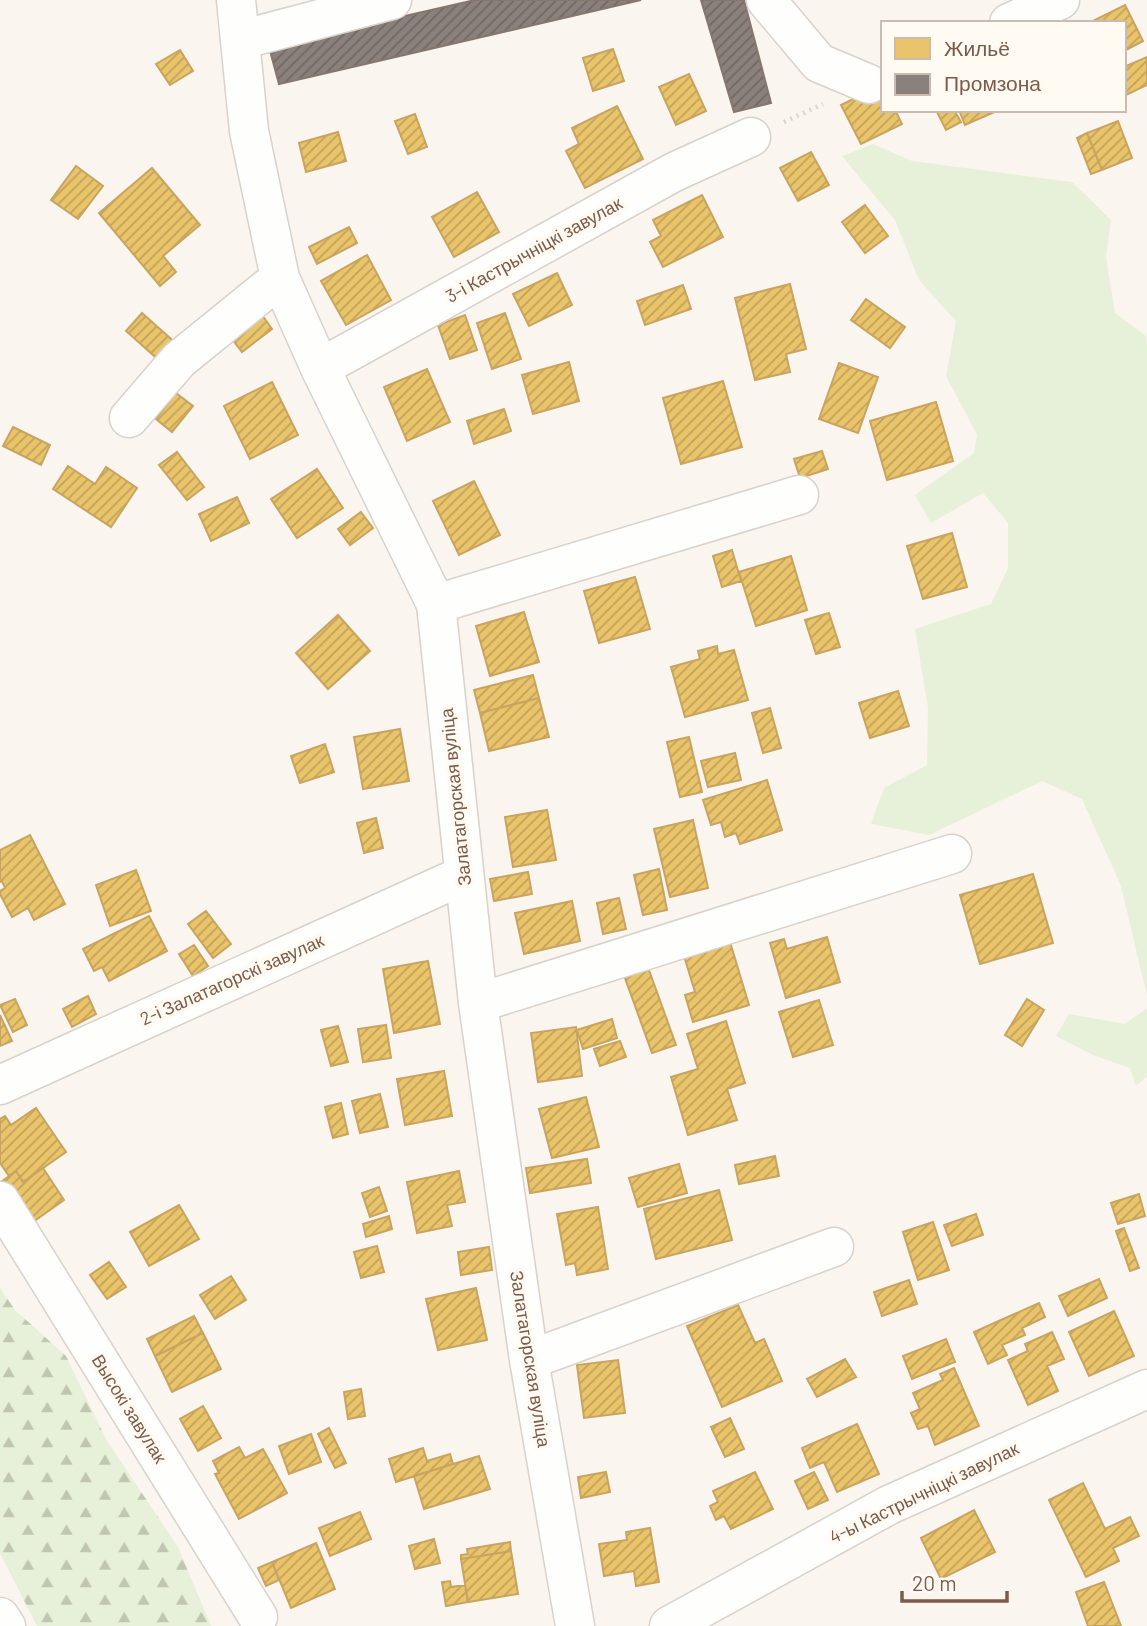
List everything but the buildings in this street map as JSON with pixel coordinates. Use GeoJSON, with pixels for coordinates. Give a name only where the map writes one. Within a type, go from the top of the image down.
{"type":"FeatureCollection","features":[{"type":"Feature","properties":{"kind":"street","name":"Залатагорская вуліца"},"geometry":{"type":"LineString","coordinates":[[236,0],[249,131],[280,278],[320,368],[436,604],[478,1003],[529,1360],[575,1626]]}},
{"type":"Feature","properties":{"kind":"street"},"geometry":{"type":"LineString","coordinates":[[240,40],[392,0]]}},
{"type":"Feature","properties":{"kind":"street"},"geometry":{"type":"LineString","coordinates":[[766,0],[819,63],[869,84]]}},
{"type":"Feature","properties":{"kind":"street"},"geometry":{"type":"LineString","coordinates":[[1013,21],[1060,0]]}},
{"type":"Feature","properties":{"kind":"street","name":"3-і Кастрычніцкі завулак"},"geometry":{"type":"LineString","coordinates":[[320,368],[674,172],[751,137]]}},
{"type":"Feature","properties":{"kind":"street"},"geometry":{"type":"LineString","coordinates":[[129,418],[179,360],[280,278]]}},
{"type":"Feature","properties":{"kind":"street"},"geometry":{"type":"LineString","coordinates":[[436,604],[799,495]]}},
{"type":"Feature","properties":{"kind":"street"},"geometry":{"type":"LineString","coordinates":[[478,1003],[952,855]]}},
{"type":"Feature","properties":{"kind":"street","name":"2-і Залатагорскі завулак"},"geometry":{"type":"LineString","coordinates":[[0,1085],[464,875]]}},
{"type":"Feature","properties":{"kind":"street","name":"Высокі завулак"},"geometry":{"type":"LineString","coordinates":[[0,1201],[258,1617]]}},
{"type":"Feature","properties":{"kind":"street"},"geometry":{"type":"LineString","coordinates":[[529,1360],[834,1247]]}},
{"type":"Feature","properties":{"kind":"street","name":"4-ы Кастрычніцкі завулак"},"geometry":{"type":"LineString","coordinates":[[669,1626],[889,1505],[1147,1389]]}},
{"type":"Feature","properties":{"kind":"street"},"geometry":{"type":"LineString","coordinates":[[0,1617],[6,1626]]}},
{"type":"Feature","properties":{"kind":"path"},"geometry":{"type":"LineString","coordinates":[[751,137],[869,84]]}},
{"type":"Feature","properties":{"kind":"green space"},"geometry":{"type":"Polygon","coordinates":[[[873,144],[912,161],[1072,182],[1111,220],[1106,257],[1115,313],[1146,336],[1147,344],[1147,996],[1121,886],[1082,799],[1042,781],[929,835],[871,824],[884,788],[927,765],[928,708],[915,629],[991,604],[1008,568],[1008,523],[983,493],[931,523],[915,495],[974,453],[977,435],[946,376],[956,321],[919,280],[895,220],[842,156],[873,144]]]}},
{"type":"Feature","properties":{"kind":"green space"},"geometry":{"type":"Polygon","coordinates":[[[1147,1008],[1147,1076],[1136,1086],[1130,1068],[1093,1055],[1056,1036],[1069,1014],[1125,1024],[1147,1008]]]}},
{"type":"Feature","properties":{"kind":"green space"},"geometry":{"type":"Polygon","coordinates":[[[0,1288],[15,1310],[66,1356],[107,1441],[178,1547],[211,1626],[37,1626],[0,1553],[0,1288]]]}}]}
